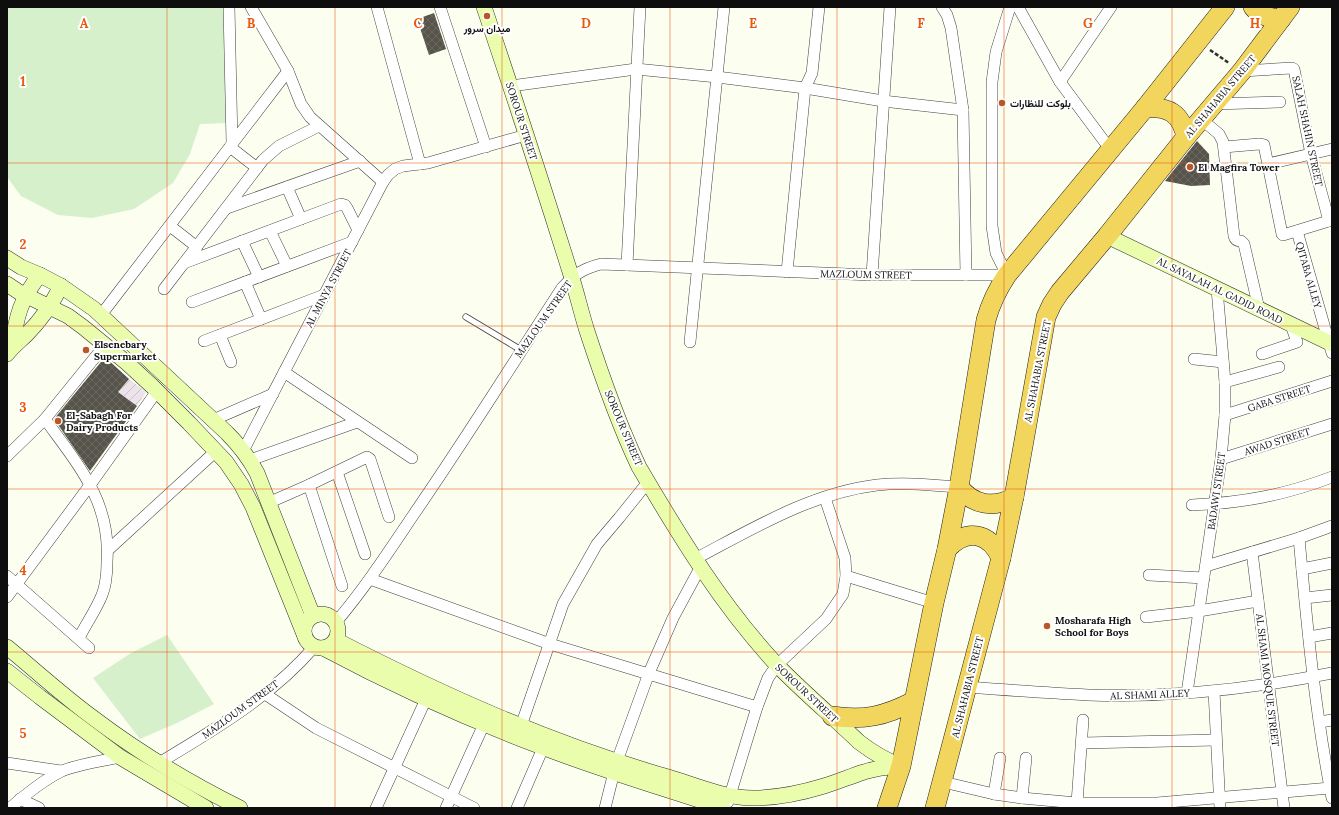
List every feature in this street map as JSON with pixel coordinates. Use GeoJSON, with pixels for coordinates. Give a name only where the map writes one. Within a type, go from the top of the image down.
{"type":"FeatureCollection","features":[{"type":"Feature","properties":{"kind":"highway"},"geometry":{"type":"LineString","coordinates":[[887,808],[901,766],[934,603],[947,549],[990,304],[1007,275],[1145,108],[1225,7]]}},
{"type":"Feature","properties":{"kind":"highway"},"geometry":{"type":"LineString","coordinates":[[1253,7],[1263,15],[1272,18],[1286,13]]}},
{"type":"Feature","properties":{"kind":"highway","name":"AL SHAHABIA STREET"},"geometry":{"type":"LineString","coordinates":[[935,808],[1001,558],[1014,496],[1046,317],[1060,292],[1186,137],[1242,71],[1286,13]]}},
{"type":"Feature","properties":{"kind":"highway"},"geometry":{"type":"LineString","coordinates":[[1145,108],[1156,107],[1173,113],[1180,119],[1186,137]]}},
{"type":"Feature","properties":{"kind":"highway"},"geometry":{"type":"LineString","coordinates":[[959,487],[970,498],[984,504],[1000,503],[1014,496]]}},
{"type":"Feature","properties":{"kind":"highway"},"geometry":{"type":"LineString","coordinates":[[947,549],[960,538],[965,536],[977,536],[988,540],[996,548],[1001,558]]}},
{"type":"Feature","properties":{"kind":"highway"},"geometry":{"type":"LineString","coordinates":[[832,716],[866,718],[883,715],[914,701]]}},
{"type":"Feature","properties":{"kind":"street"},"geometry":{"type":"LineString","coordinates":[[228,7],[231,145],[257,168]]}},
{"type":"Feature","properties":{"kind":"street"},"geometry":{"type":"LineString","coordinates":[[253,7],[288,71],[302,104],[310,117],[383,182],[388,175],[403,166],[428,163],[526,135]]}},
{"type":"Feature","properties":{"kind":"street"},"geometry":{"type":"LineString","coordinates":[[377,7],[420,164]]}},
{"type":"Feature","properties":{"kind":"street"},"geometry":{"type":"LineString","coordinates":[[440,7],[486,147]]}},
{"type":"Feature","properties":{"kind":"street","name":"SOROUR STREET"},"geometry":{"type":"LineString","coordinates":[[484,7],[572,277],[587,330],[631,451],[648,482],[698,563],[727,605],[777,665],[872,752],[901,766]]}},
{"type":"Feature","properties":{"kind":"street"},"geometry":{"type":"LineString","coordinates":[[627,265],[640,7]]}},
{"type":"Feature","properties":{"kind":"street"},"geometry":{"type":"LineString","coordinates":[[690,342],[724,7]]}},
{"type":"Feature","properties":{"kind":"street"},"geometry":{"type":"LineString","coordinates":[[787,272],[805,88],[812,73],[819,7]]}},
{"type":"Feature","properties":{"kind":"street"},"geometry":{"type":"LineString","coordinates":[[872,275],[890,7]]}},
{"type":"Feature","properties":{"kind":"street"},"geometry":{"type":"LineString","coordinates":[[942,7],[947,15],[951,28],[963,110],[966,275]]}},
{"type":"Feature","properties":{"kind":"street"},"geometry":{"type":"LineString","coordinates":[[1007,275],[996,253],[992,226],[992,82],[996,52],[1010,7]]}},
{"type":"Feature","properties":{"kind":"street"},"geometry":{"type":"LineString","coordinates":[[1018,7],[1060,82],[1110,149]]}},
{"type":"Feature","properties":{"kind":"street"},"geometry":{"type":"LineString","coordinates":[[1060,82],[1111,7]]}},
{"type":"Feature","properties":{"kind":"street"},"geometry":{"type":"LineString","coordinates":[[511,86],[636,69],[717,76],[805,88],[883,102],[963,110]]}},
{"type":"Feature","properties":{"kind":"street","name":"SALAH SHAHIN STREET"},"geometry":{"type":"LineString","coordinates":[[1242,71],[1294,69],[1311,154],[1330,221]]}},
{"type":"Feature","properties":{"kind":"street"},"geometry":{"type":"LineString","coordinates":[[101,316],[288,71]]}},
{"type":"Feature","properties":{"kind":"street"},"geometry":{"type":"LineString","coordinates":[[1214,104],[1280,102]]}},
{"type":"Feature","properties":{"kind":"street"},"geometry":{"type":"LineString","coordinates":[[1201,119],[1219,134],[1223,142],[1234,236],[1235,239],[1238,241],[1241,240],[1244,244],[1259,309]]}},
{"type":"Feature","properties":{"kind":"street"},"geometry":{"type":"LineString","coordinates":[[164,289],[263,160],[279,146],[319,126]]}},
{"type":"Feature","properties":{"kind":"street"},"geometry":{"type":"LineString","coordinates":[[1224,147],[1264,145],[1282,234],[1284,235],[1330,221]]}},
{"type":"Feature","properties":{"kind":"street"},"geometry":{"type":"LineString","coordinates":[[1268,164],[1332,149]]}},
{"type":"Feature","properties":{"kind":"street"},"geometry":{"type":"LineString","coordinates":[[226,208],[360,161]]}},
{"type":"Feature","properties":{"kind":"street","name":"AL MINYA STREET"},"geometry":{"type":"LineString","coordinates":[[247,455],[273,394],[383,182]]}},
{"type":"Feature","properties":{"kind":"street"},"geometry":{"type":"LineString","coordinates":[[287,187],[302,219]]}},
{"type":"Feature","properties":{"kind":"street"},"geometry":{"type":"LineString","coordinates":[[184,264],[341,204],[345,205],[347,208],[358,230]]}},
{"type":"Feature","properties":{"kind":"street"},"geometry":{"type":"LineString","coordinates":[[170,226],[197,246]]}},
{"type":"Feature","properties":{"kind":"street"},"geometry":{"type":"LineString","coordinates":[[270,231],[287,266]]}},
{"type":"Feature","properties":{"kind":"street","name":"QITABA ALLEY"},"geometry":{"type":"LineString","coordinates":[[1296,231],[1328,323],[1331,347]]}},
{"type":"Feature","properties":{"kind":"street","name":"AL SAYALAH AL GADID ROAD"},"geometry":{"type":"LineString","coordinates":[[1107,236],[1291,324],[1331,347]]}},
{"type":"Feature","properties":{"kind":"street"},"geometry":{"type":"LineString","coordinates":[[242,241],[259,277]]}},
{"type":"Feature","properties":{"kind":"street"},"geometry":{"type":"LineString","coordinates":[[192,302],[352,242]]}},
{"type":"Feature","properties":{"kind":"street"},"geometry":{"type":"LineString","coordinates":[[7,258],[20,267],[40,275],[77,296],[101,316],[227,433],[247,455],[268,503],[313,616]]}},
{"type":"Feature","properties":{"kind":"street","name":"MAZLOUM STREET"},"geometry":{"type":"LineString","coordinates":[[336,622],[370,579],[439,478],[562,288],[572,277],[585,269],[601,264],[872,275],[1007,275]]}},
{"type":"Feature","properties":{"kind":"street"},"geometry":{"type":"LineString","coordinates":[[10,350],[11,328],[25,295],[40,275]]}},
{"type":"Feature","properties":{"kind":"street"},"geometry":{"type":"LineString","coordinates":[[245,282],[260,320]]}},
{"type":"Feature","properties":{"kind":"street"},"geometry":{"type":"LineString","coordinates":[[7,284],[25,295],[68,316],[127,363],[157,391],[228,465],[241,484],[253,507],[306,639],[318,648],[426,699],[543,748],[616,767],[727,804],[752,798],[778,797],[825,786],[865,771],[883,767],[901,766]]}},
{"type":"Feature","properties":{"kind":"street"},"geometry":{"type":"LineString","coordinates":[[10,350],[35,326],[50,307],[61,286]]}},
{"type":"Feature","properties":{"kind":"street","name":"BADAWI STREET"},"geometry":{"type":"LineString","coordinates":[[1187,693],[1214,504],[1222,459],[1225,414],[1225,382],[1217,288]]}},
{"type":"Feature","properties":{"kind":"street"},"geometry":{"type":"LineString","coordinates":[[204,341],[324,295]]}},
{"type":"Feature","properties":{"kind":"street"},"geometry":{"type":"LineString","coordinates":[[1262,354],[1297,342],[1291,324]]}},
{"type":"Feature","properties":{"kind":"street"},"geometry":{"type":"LineString","coordinates":[[220,335],[231,362]]}},
{"type":"Feature","properties":{"kind":"street"},"geometry":{"type":"LineString","coordinates":[[7,456],[45,419],[105,345]]}},
{"type":"Feature","properties":{"kind":"street"},"geometry":{"type":"LineString","coordinates":[[1194,359],[1223,362]]}},
{"type":"Feature","properties":{"kind":"street"},"geometry":{"type":"LineString","coordinates":[[1225,382],[1280,367]]}},
{"type":"Feature","properties":{"kind":"street"},"geometry":{"type":"LineString","coordinates":[[284,372],[412,458]]}},
{"type":"Feature","properties":{"kind":"street","name":"GABA STREET"},"geometry":{"type":"LineString","coordinates":[[1225,414],[1332,381]]}},
{"type":"Feature","properties":{"kind":"street"},"geometry":{"type":"LineString","coordinates":[[7,597],[157,391]]}},
{"type":"Feature","properties":{"kind":"street"},"geometry":{"type":"LineString","coordinates":[[213,420],[273,394]]}},
{"type":"Feature","properties":{"kind":"street"},"geometry":{"type":"LineString","coordinates":[[45,419],[90,485],[102,514],[106,535],[108,550],[107,573],[102,594],[79,638]]}},
{"type":"Feature","properties":{"kind":"street"},"geometry":{"type":"LineString","coordinates":[[228,465],[234,456],[247,455],[357,422]]}},
{"type":"Feature","properties":{"kind":"street","name":"AWAD STREET"},"geometry":{"type":"LineString","coordinates":[[1222,459],[1332,424]]}},
{"type":"Feature","properties":{"kind":"street"},"geometry":{"type":"LineString","coordinates":[[108,550],[224,443],[227,433]]}},
{"type":"Feature","properties":{"kind":"street"},"geometry":{"type":"LineString","coordinates":[[268,503],[309,486],[366,457],[369,457],[389,517]]}},
{"type":"Feature","properties":{"kind":"street"},"geometry":{"type":"LineString","coordinates":[[337,472],[365,554]]}},
{"type":"Feature","properties":{"kind":"street"},"geometry":{"type":"LineString","coordinates":[[1192,505],[1250,500],[1294,490],[1332,477]]}},
{"type":"Feature","properties":{"kind":"street"},"geometry":{"type":"LineString","coordinates":[[521,726],[563,604],[597,544],[620,518],[648,482]]}},
{"type":"Feature","properties":{"kind":"street"},"geometry":{"type":"LineString","coordinates":[[605,808],[616,767],[649,673],[698,563],[782,514],[837,493],[877,485],[913,484],[959,487]]}},
{"type":"Feature","properties":{"kind":"street"},"geometry":{"type":"LineString","coordinates":[[309,486],[342,586]]}},
{"type":"Feature","properties":{"kind":"street"},"geometry":{"type":"LineString","coordinates":[[727,804],[757,707],[768,678],[777,665],[826,619],[843,594],[846,576],[845,558],[825,498]]}},
{"type":"Feature","properties":{"kind":"street"},"geometry":{"type":"LineString","coordinates":[[1206,566],[1299,538],[1332,526]]}},
{"type":"Feature","properties":{"kind":"street"},"geometry":{"type":"LineString","coordinates":[[943,782],[1027,802],[1063,805],[1077,803],[1119,806],[1157,806],[1219,803],[1282,793],[1331,793],[1329,759],[1320,722],[1309,637],[1299,538]]}},
{"type":"Feature","properties":{"kind":"street","name":"AL SHAMI MOSQUE STREET"},"geometry":{"type":"LineString","coordinates":[[1252,552],[1284,808]]}},
{"type":"Feature","properties":{"kind":"street"},"geometry":{"type":"LineString","coordinates":[[1302,569],[1332,563]]}},
{"type":"Feature","properties":{"kind":"street"},"geometry":{"type":"LineString","coordinates":[[1149,575],[1204,578]]}},
{"type":"Feature","properties":{"kind":"street"},"geometry":{"type":"LineString","coordinates":[[7,576],[89,648]]}},
{"type":"Feature","properties":{"kind":"street"},"geometry":{"type":"LineString","coordinates":[[846,576],[934,603]]}},
{"type":"Feature","properties":{"kind":"street"},"geometry":{"type":"LineString","coordinates":[[370,579],[550,644],[757,707]]}},
{"type":"Feature","properties":{"kind":"street"},"geometry":{"type":"LineString","coordinates":[[1305,598],[1332,595]]}},
{"type":"Feature","properties":{"kind":"street"},"geometry":{"type":"LineString","coordinates":[[1146,617],[1199,611],[1258,601]]}},
{"type":"Feature","properties":{"kind":"street"},"geometry":{"type":"LineString","coordinates":[[304,634],[306,623],[313,616],[319,614],[326,615],[336,622],[338,628],[336,640],[332,645],[318,648]]}},
{"type":"Feature","properties":{"kind":"street"},"geometry":{"type":"LineString","coordinates":[[1309,637],[1332,633]]}},
{"type":"Feature","properties":{"kind":"street"},"geometry":{"type":"LineString","coordinates":[[336,640],[402,674],[616,767]]}},
{"type":"Feature","properties":{"kind":"street"},"geometry":{"type":"LineString","coordinates":[[7,647],[91,717],[121,738],[159,763],[240,808]]}},
{"type":"Feature","properties":{"kind":"street","name":"MAZLOUM STREET"},"geometry":{"type":"LineString","coordinates":[[159,763],[210,732],[264,694],[318,648]]}},
{"type":"Feature","properties":{"kind":"street"},"geometry":{"type":"LineString","coordinates":[[7,670],[40,697],[115,753],[202,807]]}},
{"type":"Feature","properties":{"kind":"street","name":"AL SHAMI ALLEY"},"geometry":{"type":"LineString","coordinates":[[967,687],[1088,695],[1187,693],[1268,684],[1332,673]]}},
{"type":"Feature","properties":{"kind":"street"},"geometry":{"type":"LineString","coordinates":[[1214,691],[1219,803]]}},
{"type":"Feature","properties":{"kind":"street"},"geometry":{"type":"LineString","coordinates":[[264,694],[316,728],[474,808]]}},
{"type":"Feature","properties":{"kind":"street"},"geometry":{"type":"LineString","coordinates":[[376,808],[426,699]]}},
{"type":"Feature","properties":{"kind":"street"},"geometry":{"type":"LineString","coordinates":[[1077,803],[1083,720]]}},
{"type":"Feature","properties":{"kind":"street"},"geometry":{"type":"LineString","coordinates":[[1320,722],[1332,720]]}},
{"type":"Feature","properties":{"kind":"street"},"geometry":{"type":"LineString","coordinates":[[446,808],[484,724]]}},
{"type":"Feature","properties":{"kind":"street"},"geometry":{"type":"LineString","coordinates":[[115,753],[121,738]]}},
{"type":"Feature","properties":{"kind":"street"},"geometry":{"type":"LineString","coordinates":[[1082,743],[1216,740]]}},
{"type":"Feature","properties":{"kind":"street"},"geometry":{"type":"LineString","coordinates":[[517,808],[543,748]]}},
{"type":"Feature","properties":{"kind":"street"},"geometry":{"type":"LineString","coordinates":[[13,805],[61,771],[90,763],[115,753]]}},
{"type":"Feature","properties":{"kind":"street"},"geometry":{"type":"LineString","coordinates":[[136,767],[139,759],[146,755]]}},
{"type":"Feature","properties":{"kind":"street"},"geometry":{"type":"LineString","coordinates":[[994,794],[1000,758]]}},
{"type":"Feature","properties":{"kind":"street"},"geometry":{"type":"LineString","coordinates":[[1026,758],[1027,802]]}},
{"type":"Feature","properties":{"kind":"street"},"geometry":{"type":"LineString","coordinates":[[7,763],[61,771]]}},
{"type":"Feature","properties":{"kind":"street"},"geometry":{"type":"LineString","coordinates":[[13,805],[39,808]]}},
{"type":"Feature","properties":{"kind":"lane"},"geometry":{"type":"LineString","coordinates":[[466,317],[521,350]]}},
{"type":"Feature","properties":{"kind":"path"},"geometry":{"type":"LineString","coordinates":[[1198,42],[1242,71]]}},
{"type":"Feature","properties":{"kind":"shaded area"},"geometry":{"type":"Polygon","coordinates":[[[129,379],[146,392],[137,406],[118,392],[129,379]]]}},
{"type":"Feature","properties":{"kind":"green space"},"geometry":{"type":"Polygon","coordinates":[[[7,7],[223,7],[228,123],[200,124],[190,154],[173,183],[134,209],[92,218],[58,215],[21,196],[7,177],[7,7]]]}},
{"type":"Feature","properties":{"kind":"green space"},"geometry":{"type":"Polygon","coordinates":[[[167,635],[214,704],[177,723],[140,739],[93,678],[131,653],[167,635]]]}},
{"type":"Feature","properties":{"kind":"building"},"geometry":{"type":"Polygon","coordinates":[[[434,13],[446,49],[429,55],[417,19],[434,13]]]}},
{"type":"Feature","properties":{"kind":"building","name":"El Magfira Tower"},"geometry":{"type":"Polygon","coordinates":[[[1197,141],[1209,154],[1210,185],[1191,186],[1165,181],[1197,141]]]}},
{"type":"Feature","properties":{"kind":"building"},"geometry":{"type":"Polygon","coordinates":[[[105,357],[129,379],[118,392],[137,406],[90,471],[54,419],[105,357]]]}},
{"type":"Feature","properties":{"kind":"place","name":"ميدان سرور"},"geometry":{"type":"Point","coordinates":[487,16]}},
{"type":"Feature","properties":{"kind":"place","name":"بلوكت للنظارات"},"geometry":{"type":"Point","coordinates":[1002,103]}},
{"type":"Feature","properties":{"kind":"place","name":"El Magfira Tower"},"geometry":{"type":"Point","coordinates":[1190,167]}},
{"type":"Feature","properties":{"kind":"place","name":"Elsenebary Supermarket"},"geometry":{"type":"Point","coordinates":[86,350]}},
{"type":"Feature","properties":{"kind":"place","name":"El-Sabagh For Dairy Products"},"geometry":{"type":"Point","coordinates":[58,421]}},
{"type":"Feature","properties":{"kind":"place","name":"Mosharafa High School for Boys"},"geometry":{"type":"Point","coordinates":[1047,626]}}]}
